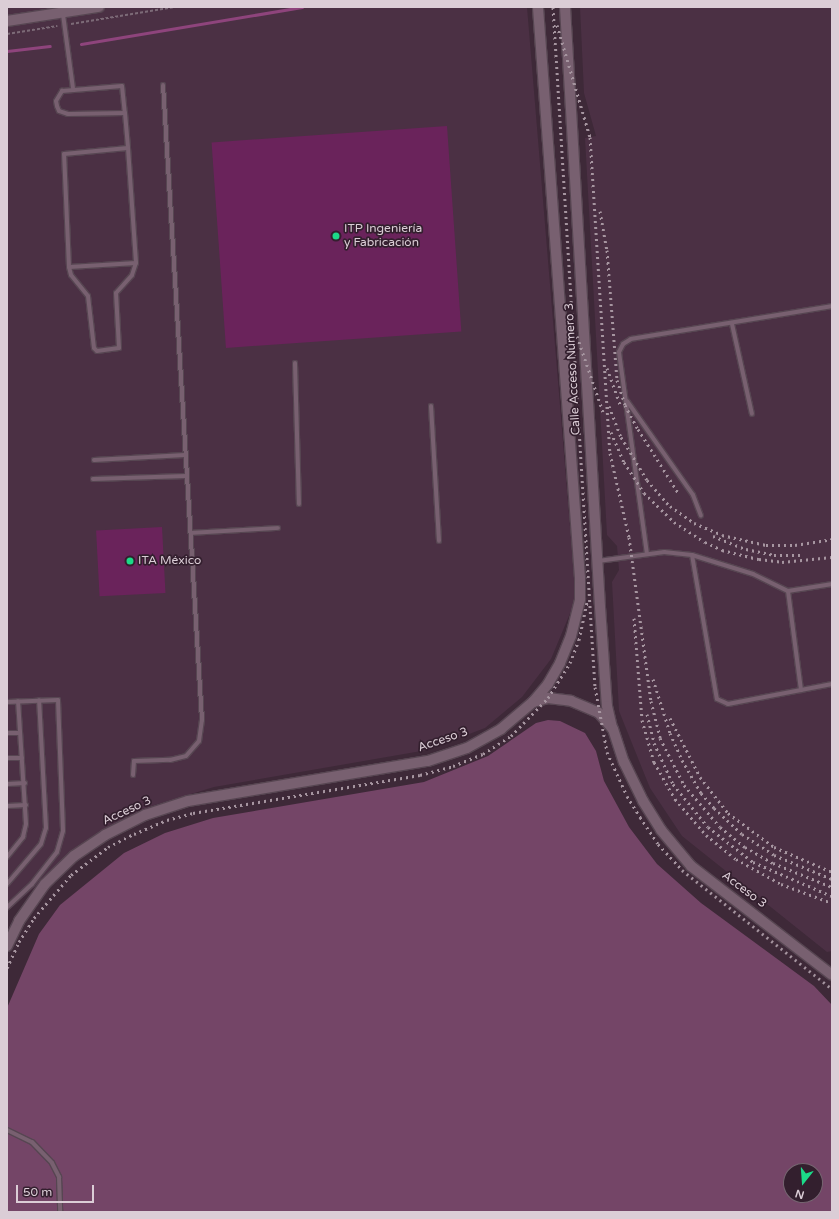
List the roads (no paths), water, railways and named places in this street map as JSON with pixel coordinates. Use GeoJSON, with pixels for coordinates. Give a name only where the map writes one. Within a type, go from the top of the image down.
{"type":"FeatureCollection","features":[{"type":"Feature","properties":{"kind":"street"},"geometry":{"type":"LineString","coordinates":[[7,20],[63,10],[99,7]]}},
{"type":"Feature","properties":{"kind":"street","name":"Calle Acceso Número 3"},"geometry":{"type":"LineString","coordinates":[[533,702],[548,684],[560,663],[571,636],[580,599],[580,578],[538,7]]}},
{"type":"Feature","properties":{"kind":"street","name":"Calle Acceso Número 3"},"geometry":{"type":"LineString","coordinates":[[565,7],[607,706],[613,729]]}},
{"type":"Feature","properties":{"kind":"street","name":"Acceso 3"},"geometry":{"type":"LineString","coordinates":[[7,946],[19,921],[45,884],[74,856],[105,835],[145,815],[188,801],[428,761],[467,748],[501,728],[533,702],[559,699],[585,706],[599,713],[613,729],[624,762],[643,801],[661,830],[691,866],[832,975]]}},
{"type":"Feature","properties":{"kind":"lane"},"geometry":{"type":"LineString","coordinates":[[63,10],[73,88]]}},
{"type":"Feature","properties":{"kind":"lane"},"geometry":{"type":"LineString","coordinates":[[133,775],[134,761],[170,760],[186,756],[200,741],[202,720],[191,533],[186,476],[164,85]]}},
{"type":"Feature","properties":{"kind":"lane"},"geometry":{"type":"LineString","coordinates":[[125,113],[64,113],[59,110],[56,101],[62,91],[73,88],[122,86],[125,113],[128,148],[136,263],[132,275],[116,293],[118,348],[97,351],[94,348],[88,296],[71,275],[69,267],[64,154],[128,148]]}},
{"type":"Feature","properties":{"kind":"lane"},"geometry":{"type":"LineString","coordinates":[[69,267],[136,263]]}},
{"type":"Feature","properties":{"kind":"lane"},"geometry":{"type":"LineString","coordinates":[[647,554],[619,352],[623,344],[631,339],[732,324],[832,306]]}},
{"type":"Feature","properties":{"kind":"lane"},"geometry":{"type":"LineString","coordinates":[[732,324],[752,414]]}},
{"type":"Feature","properties":{"kind":"lane"},"geometry":{"type":"LineString","coordinates":[[295,364],[299,504]]}},
{"type":"Feature","properties":{"kind":"lane"},"geometry":{"type":"LineString","coordinates":[[626,399],[693,494],[701,516]]}},
{"type":"Feature","properties":{"kind":"lane"},"geometry":{"type":"LineString","coordinates":[[430,406],[439,541]]}},
{"type":"Feature","properties":{"kind":"lane"},"geometry":{"type":"LineString","coordinates":[[94,460],[185,455]]}},
{"type":"Feature","properties":{"kind":"lane"},"geometry":{"type":"LineString","coordinates":[[93,479],[186,476]]}},
{"type":"Feature","properties":{"kind":"lane"},"geometry":{"type":"LineString","coordinates":[[191,533],[278,528]]}},
{"type":"Feature","properties":{"kind":"lane"},"geometry":{"type":"LineString","coordinates":[[598,561],[664,552],[692,555],[753,574],[788,591],[832,584]]}},
{"type":"Feature","properties":{"kind":"lane"},"geometry":{"type":"LineString","coordinates":[[692,555],[717,699],[728,704],[832,684]]}},
{"type":"Feature","properties":{"kind":"lane"},"geometry":{"type":"LineString","coordinates":[[788,591],[801,690]]}},
{"type":"Feature","properties":{"kind":"lane"},"geometry":{"type":"LineString","coordinates":[[7,884],[41,844],[46,828],[39,700]]}},
{"type":"Feature","properties":{"kind":"lane"},"geometry":{"type":"LineString","coordinates":[[7,702],[58,700],[63,831],[57,852],[32,884],[7,907]]}},
{"type":"Feature","properties":{"kind":"lane"},"geometry":{"type":"LineString","coordinates":[[8,856],[23,837],[26,824],[25,783],[18,701]]}},
{"type":"Feature","properties":{"kind":"lane"},"geometry":{"type":"LineString","coordinates":[[7,733],[20,733]]}},
{"type":"Feature","properties":{"kind":"lane"},"geometry":{"type":"LineString","coordinates":[[7,758],[22,758]]}},
{"type":"Feature","properties":{"kind":"lane"},"geometry":{"type":"LineString","coordinates":[[7,784],[25,783]]}},
{"type":"Feature","properties":{"kind":"lane"},"geometry":{"type":"LineString","coordinates":[[7,806],[26,805]]}},
{"type":"Feature","properties":{"kind":"lane"},"geometry":{"type":"LineString","coordinates":[[7,1130],[32,1142],[52,1163],[59,1177],[60,1212]]}},
{"type":"Feature","properties":{"kind":"waterway"},"geometry":{"type":"LineString","coordinates":[[81,44],[302,7]]}},
{"type":"Feature","properties":{"kind":"waterway"},"geometry":{"type":"LineString","coordinates":[[7,51],[50,46]]}},
{"type":"Feature","properties":{"kind":"railway"},"geometry":{"type":"LineString","coordinates":[[553,7],[595,687],[607,752],[627,796],[640,817],[658,844],[682,870],[832,989]]}},
{"type":"Feature","properties":{"kind":"railway"},"geometry":{"type":"LineString","coordinates":[[557,25],[590,137],[610,453],[629,537],[651,701],[660,738],[684,785],[720,827],[745,847],[773,863],[832,887]]}},
{"type":"Feature","properties":{"kind":"railway"},"geometry":{"type":"LineString","coordinates":[[600,211],[607,250],[617,380],[625,405],[638,429],[679,494]]}},
{"type":"Feature","properties":{"kind":"railway"},"geometry":{"type":"LineString","coordinates":[[577,336],[603,412]]}},
{"type":"Feature","properties":{"kind":"railway"},"geometry":{"type":"LineString","coordinates":[[607,368],[621,407]]}},
{"type":"Feature","properties":{"kind":"railway"},"geometry":{"type":"LineString","coordinates":[[609,406],[621,437],[647,480],[670,506],[694,523],[722,535],[766,545],[795,545],[832,539]]}},
{"type":"Feature","properties":{"kind":"railway"},"geometry":{"type":"LineString","coordinates":[[611,432],[624,462],[644,493],[674,522],[705,542],[722,550],[759,559],[782,562],[832,557]]}},
{"type":"Feature","properties":{"kind":"railway"},"geometry":{"type":"LineString","coordinates":[[713,536],[746,549],[774,555],[801,555]]}},
{"type":"Feature","properties":{"kind":"railway"},"geometry":{"type":"LineString","coordinates":[[7,968],[19,942],[34,918],[71,875],[108,847],[134,834],[167,820],[193,813],[420,775],[453,766],[483,754],[511,736],[548,698],[570,663],[579,640],[587,601]]}},
{"type":"Feature","properties":{"kind":"railway"},"geometry":{"type":"LineString","coordinates":[[634,618],[642,720],[654,762],[675,799],[706,835],[736,859],[781,884],[832,903]]}},
{"type":"Feature","properties":{"kind":"railway"},"geometry":{"type":"LineString","coordinates":[[653,679],[670,733],[682,760],[701,793],[714,808],[742,834],[774,855],[832,879]]}},
{"type":"Feature","properties":{"kind":"railway"},"geometry":{"type":"LineString","coordinates":[[647,714],[654,743],[673,784],[708,827],[753,862],[832,896]]}},
{"type":"Feature","properties":{"kind":"railway"},"geometry":{"type":"LineString","coordinates":[[670,718],[700,777],[728,813],[774,847],[832,872]]}},
{"type":"Feature","properties":{"kind":"place","name":"ITP Ingeniería y Fabricación"},"geometry":{"type":"Point","coordinates":[336,236]}},
{"type":"Feature","properties":{"kind":"place","name":"ITA México"},"geometry":{"type":"Point","coordinates":[130,561]}}]}
